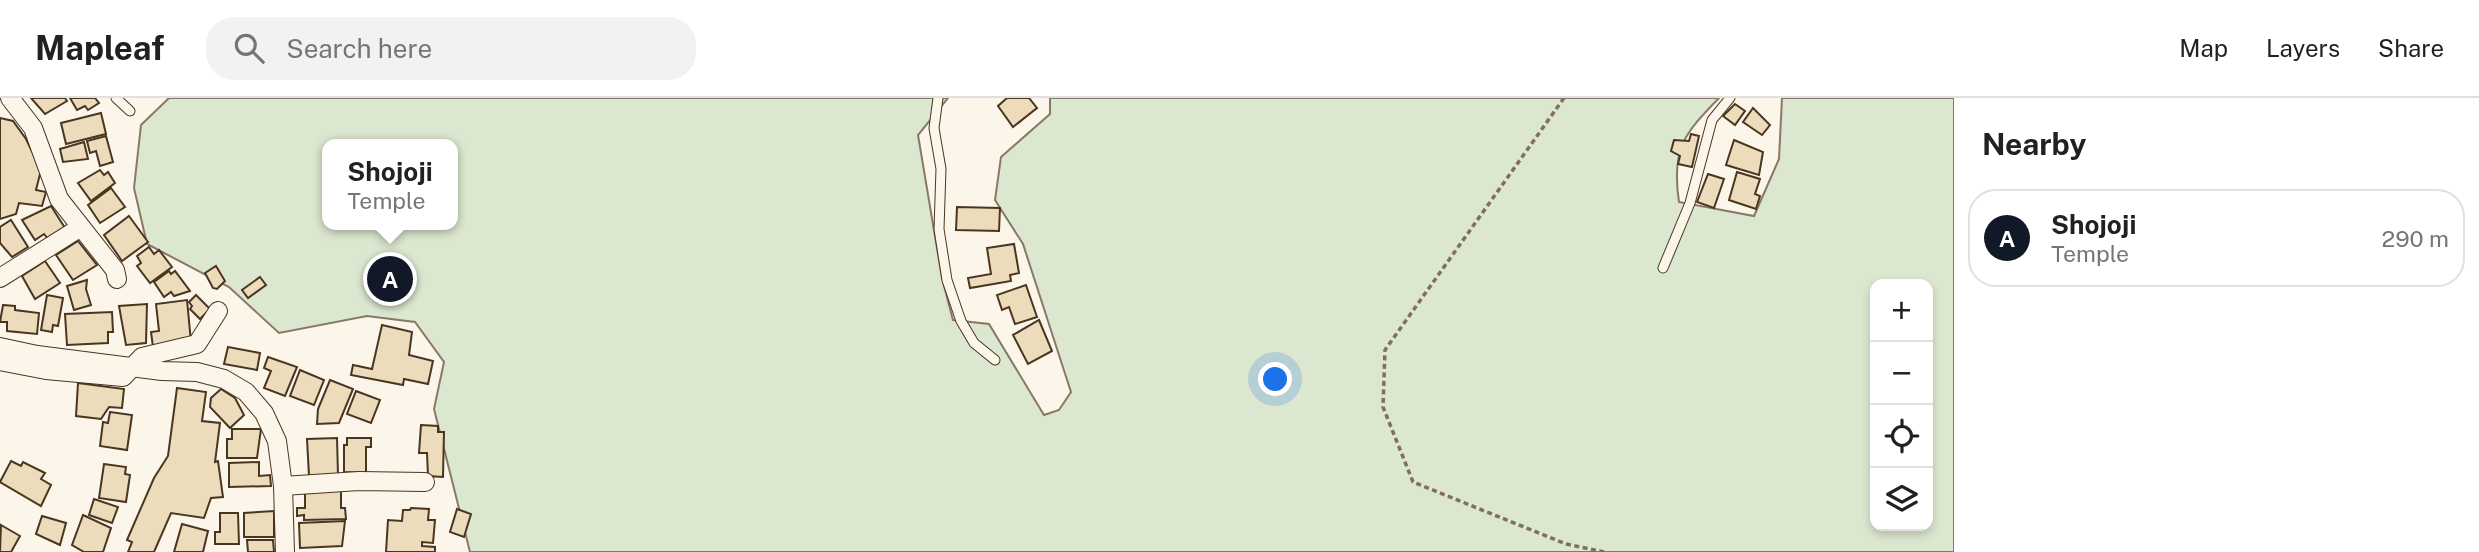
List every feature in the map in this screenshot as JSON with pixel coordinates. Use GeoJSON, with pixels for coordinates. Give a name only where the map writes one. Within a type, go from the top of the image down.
{"type":"FeatureCollection","features":[{"type":"Feature","properties":{"kind":"street"},"geometry":{"type":"LineString","coordinates":[[10,98],[33,128],[59,199],[115,270],[117,279]]}},
{"type":"Feature","properties":{"kind":"street"},"geometry":{"type":"LineString","coordinates":[[0,278],[80,227]]}},
{"type":"Feature","properties":{"kind":"street"},"geometry":{"type":"LineString","coordinates":[[0,361],[46,370],[123,377],[142,357],[197,344],[218,311]]}},
{"type":"Feature","properties":{"kind":"street"},"geometry":{"type":"LineString","coordinates":[[0,346],[37,355],[162,371],[197,372],[224,379],[246,392],[264,413],[276,441],[283,486],[285,552]]}},
{"type":"Feature","properties":{"kind":"street"},"geometry":{"type":"LineString","coordinates":[[283,486],[359,481],[425,482]]}},
{"type":"Feature","properties":{"kind":"lane"},"geometry":{"type":"LineString","coordinates":[[116,98],[130,111]]}},
{"type":"Feature","properties":{"kind":"lane"},"geometry":{"type":"LineString","coordinates":[[938,98],[934,128],[941,169],[939,229],[947,280],[961,321],[974,343],[995,360]]}},
{"type":"Feature","properties":{"kind":"lane"},"geometry":{"type":"LineString","coordinates":[[1663,268],[1690,204],[1712,120],[1730,98]]}},
{"type":"Feature","properties":{"kind":"path"},"geometry":{"type":"LineString","coordinates":[[1564,98],[1385,350],[1383,407],[1413,482],[1566,544],[1604,552]]}},
{"type":"Feature","properties":{"kind":"green space"},"geometry":{"type":"Polygon","coordinates":[[[169,98],[948,98],[918,135],[942,278],[953,320],[989,324],[1044,415],[1059,410],[1071,392],[1023,244],[995,200],[1001,157],[1050,114],[1050,98],[1719,98],[1697,122],[1683,144],[1677,168],[1679,202],[1754,216],[1779,159],[1782,98],[1954,98],[1954,552],[470,552],[434,409],[444,362],[415,322],[367,316],[279,333],[229,287],[147,244],[134,188],[141,125],[169,98]]]}},
{"type":"Feature","properties":{"kind":"building"},"geometry":{"type":"Polygon","coordinates":[[[31,98],[65,98],[67,101],[45,114],[31,98]]]}},
{"type":"Feature","properties":{"kind":"building"},"geometry":{"type":"Polygon","coordinates":[[[70,98],[95,98],[99,103],[88,110],[85,106],[77,110],[70,98]]]}},
{"type":"Feature","properties":{"kind":"building"},"geometry":{"type":"Polygon","coordinates":[[[1007,98],[1029,98],[1037,108],[1013,127],[998,106],[1007,98]]]}},
{"type":"Feature","properties":{"kind":"building"},"geometry":{"type":"Polygon","coordinates":[[[1735,104],[1745,111],[1735,125],[1723,116],[1735,104]]]}},
{"type":"Feature","properties":{"kind":"building"},"geometry":{"type":"Polygon","coordinates":[[[1753,108],[1770,125],[1762,135],[1743,122],[1753,108]]]}},
{"type":"Feature","properties":{"kind":"building"},"geometry":{"type":"Polygon","coordinates":[[[101,113],[106,134],[66,144],[61,123],[101,113]]]}},
{"type":"Feature","properties":{"kind":"building"},"geometry":{"type":"Polygon","coordinates":[[[0,118],[13,121],[26,139],[41,170],[36,190],[46,192],[42,206],[19,203],[16,214],[0,219],[0,118]]]}},
{"type":"Feature","properties":{"kind":"building"},"geometry":{"type":"Polygon","coordinates":[[[1691,134],[1699,136],[1692,167],[1678,164],[1680,156],[1671,151],[1674,140],[1689,141],[1691,134]]]}},
{"type":"Feature","properties":{"kind":"building"},"geometry":{"type":"Polygon","coordinates":[[[106,136],[113,162],[100,166],[96,151],[90,153],[87,141],[106,136]]]}},
{"type":"Feature","properties":{"kind":"building"},"geometry":{"type":"Polygon","coordinates":[[[1734,140],[1763,152],[1759,175],[1726,165],[1734,140]]]}},
{"type":"Feature","properties":{"kind":"building"},"geometry":{"type":"Polygon","coordinates":[[[84,142],[88,159],[63,162],[60,149],[84,142]]]}},
{"type":"Feature","properties":{"kind":"building"},"geometry":{"type":"Polygon","coordinates":[[[100,170],[104,175],[108,172],[115,183],[91,201],[78,183],[100,170]]]}},
{"type":"Feature","properties":{"kind":"building"},"geometry":{"type":"Polygon","coordinates":[[[1737,172],[1760,179],[1755,194],[1760,196],[1756,209],[1729,200],[1737,172]]]}},
{"type":"Feature","properties":{"kind":"building"},"geometry":{"type":"Polygon","coordinates":[[[1708,174],[1724,179],[1714,208],[1697,202],[1708,174]]]}},
{"type":"Feature","properties":{"kind":"building"},"geometry":{"type":"Polygon","coordinates":[[[111,188],[125,207],[100,223],[88,205],[111,188]]]}},
{"type":"Feature","properties":{"kind":"building"},"geometry":{"type":"Polygon","coordinates":[[[51,206],[65,228],[48,239],[44,234],[35,240],[22,220],[51,206]]]}},
{"type":"Feature","properties":{"kind":"building"},"geometry":{"type":"Polygon","coordinates":[[[957,207],[1000,208],[999,231],[956,230],[957,207]]]}},
{"type":"Feature","properties":{"kind":"building"},"geometry":{"type":"Polygon","coordinates":[[[129,216],[148,242],[122,261],[104,235],[129,216]]]}},
{"type":"Feature","properties":{"kind":"building"},"geometry":{"type":"Polygon","coordinates":[[[11,220],[28,247],[12,257],[0,243],[0,227],[11,220]]]}},
{"type":"Feature","properties":{"kind":"building"},"geometry":{"type":"Polygon","coordinates":[[[78,241],[97,265],[73,280],[56,255],[78,241]]]}},
{"type":"Feature","properties":{"kind":"building"},"geometry":{"type":"Polygon","coordinates":[[[1014,244],[1019,273],[1010,275],[1011,281],[970,288],[968,278],[991,274],[987,248],[1014,244]]]}},
{"type":"Feature","properties":{"kind":"building"},"geometry":{"type":"Polygon","coordinates":[[[149,247],[154,254],[159,250],[172,267],[150,283],[137,266],[141,263],[137,256],[149,247]]]}},
{"type":"Feature","properties":{"kind":"building"},"geometry":{"type":"Polygon","coordinates":[[[45,261],[60,283],[35,299],[22,276],[45,261]]]}},
{"type":"Feature","properties":{"kind":"building"},"geometry":{"type":"Polygon","coordinates":[[[216,266],[225,281],[217,289],[213,288],[205,273],[216,266]]]}},
{"type":"Feature","properties":{"kind":"building"},"geometry":{"type":"Polygon","coordinates":[[[169,271],[171,274],[175,271],[190,291],[174,296],[171,292],[164,297],[154,282],[169,271]]]}},
{"type":"Feature","properties":{"kind":"building"},"geometry":{"type":"Polygon","coordinates":[[[260,277],[266,285],[248,298],[242,290],[260,277]]]}},
{"type":"Feature","properties":{"kind":"building"},"geometry":{"type":"Polygon","coordinates":[[[87,280],[86,289],[91,305],[74,310],[67,286],[87,280]]]}},
{"type":"Feature","properties":{"kind":"building"},"geometry":{"type":"Polygon","coordinates":[[[1026,285],[1037,317],[1015,324],[1009,307],[1002,310],[997,295],[1026,285]]]}},
{"type":"Feature","properties":{"kind":"building"},"geometry":{"type":"Polygon","coordinates":[[[47,295],[63,298],[58,326],[53,325],[52,332],[41,330],[47,295]]]}},
{"type":"Feature","properties":{"kind":"building"},"geometry":{"type":"Polygon","coordinates":[[[196,295],[210,309],[200,319],[190,309],[192,306],[189,302],[196,295]]]}},
{"type":"Feature","properties":{"kind":"building"},"geometry":{"type":"Polygon","coordinates":[[[187,300],[191,342],[153,347],[151,332],[159,331],[156,304],[187,300]]]}},
{"type":"Feature","properties":{"kind":"building"},"geometry":{"type":"Polygon","coordinates":[[[147,304],[146,343],[126,345],[119,306],[147,304]]]}},
{"type":"Feature","properties":{"kind":"building"},"geometry":{"type":"Polygon","coordinates":[[[3,305],[15,306],[15,310],[39,313],[37,334],[7,331],[7,322],[0,322],[3,305]]]}},
{"type":"Feature","properties":{"kind":"building"},"geometry":{"type":"Polygon","coordinates":[[[112,312],[113,332],[108,332],[108,343],[67,345],[65,314],[112,312]]]}},
{"type":"Feature","properties":{"kind":"building"},"geometry":{"type":"Polygon","coordinates":[[[1039,320],[1052,351],[1028,364],[1013,335],[1039,320]]]}},
{"type":"Feature","properties":{"kind":"building"},"geometry":{"type":"Polygon","coordinates":[[[382,325],[412,332],[409,355],[433,361],[428,384],[404,379],[403,385],[351,375],[353,365],[372,369],[382,325]]]}},
{"type":"Feature","properties":{"kind":"building"},"geometry":{"type":"Polygon","coordinates":[[[228,347],[260,353],[257,370],[224,364],[228,347]]]}},
{"type":"Feature","properties":{"kind":"building"},"geometry":{"type":"Polygon","coordinates":[[[268,357],[297,367],[285,396],[264,388],[271,371],[264,368],[268,357]]]}},
{"type":"Feature","properties":{"kind":"building"},"geometry":{"type":"Polygon","coordinates":[[[300,370],[324,380],[314,405],[290,396],[300,370]]]}},
{"type":"Feature","properties":{"kind":"building"},"geometry":{"type":"Polygon","coordinates":[[[330,380],[353,389],[339,423],[317,424],[318,409],[330,380]]]}},
{"type":"Feature","properties":{"kind":"building"},"geometry":{"type":"Polygon","coordinates":[[[78,383],[124,389],[122,408],[109,407],[101,419],[76,416],[78,383]]]}},
{"type":"Feature","properties":{"kind":"building"},"geometry":{"type":"Polygon","coordinates":[[[177,388],[206,392],[202,421],[220,423],[215,462],[218,461],[223,497],[211,498],[204,518],[171,513],[154,552],[128,552],[132,542],[127,540],[154,478],[168,456],[177,388]]]}},
{"type":"Feature","properties":{"kind":"building"},"geometry":{"type":"Polygon","coordinates":[[[221,389],[235,398],[244,415],[230,428],[210,407],[211,398],[221,389]]]}},
{"type":"Feature","properties":{"kind":"building"},"geometry":{"type":"Polygon","coordinates":[[[356,391],[380,400],[371,423],[347,414],[356,391]]]}},
{"type":"Feature","properties":{"kind":"building"},"geometry":{"type":"Polygon","coordinates":[[[110,412],[132,415],[127,450],[100,446],[103,422],[108,423],[110,412]]]}},
{"type":"Feature","properties":{"kind":"building"},"geometry":{"type":"Polygon","coordinates":[[[421,425],[438,426],[438,432],[444,432],[443,477],[428,476],[427,453],[419,453],[421,425]]]}},
{"type":"Feature","properties":{"kind":"building"},"geometry":{"type":"Polygon","coordinates":[[[232,429],[261,429],[257,458],[227,458],[227,439],[232,439],[232,429]]]}},
{"type":"Feature","properties":{"kind":"building"},"geometry":{"type":"Polygon","coordinates":[[[337,438],[338,475],[309,476],[307,439],[337,438]]]}},
{"type":"Feature","properties":{"kind":"building"},"geometry":{"type":"Polygon","coordinates":[[[347,438],[371,438],[371,447],[366,447],[366,473],[344,472],[344,445],[347,445],[347,438]]]}},
{"type":"Feature","properties":{"kind":"building"},"geometry":{"type":"Polygon","coordinates":[[[11,461],[21,466],[23,462],[45,473],[41,479],[51,485],[41,506],[0,482],[11,461]]]}},
{"type":"Feature","properties":{"kind":"building"},"geometry":{"type":"Polygon","coordinates":[[[259,462],[259,476],[270,475],[271,486],[229,487],[229,463],[259,462]]]}},
{"type":"Feature","properties":{"kind":"building"},"geometry":{"type":"Polygon","coordinates":[[[104,464],[126,467],[125,474],[130,475],[126,502],[99,498],[104,464]]]}},
{"type":"Feature","properties":{"kind":"building"},"geometry":{"type":"Polygon","coordinates":[[[341,490],[341,508],[345,508],[346,519],[304,520],[304,515],[297,516],[297,508],[305,508],[305,491],[341,490]]]}},
{"type":"Feature","properties":{"kind":"building"},"geometry":{"type":"Polygon","coordinates":[[[94,499],[118,507],[112,523],[89,515],[94,499]]]}},
{"type":"Feature","properties":{"kind":"building"},"geometry":{"type":"Polygon","coordinates":[[[429,509],[428,520],[435,520],[433,543],[422,542],[422,546],[435,547],[435,552],[386,552],[388,520],[402,521],[403,510],[429,509]]]}},
{"type":"Feature","properties":{"kind":"building"},"geometry":{"type":"Polygon","coordinates":[[[457,509],[471,514],[464,537],[450,532],[457,509]]]}},
{"type":"Feature","properties":{"kind":"building"},"geometry":{"type":"Polygon","coordinates":[[[274,511],[274,537],[244,537],[244,513],[274,511]]]}},
{"type":"Feature","properties":{"kind":"building"},"geometry":{"type":"Polygon","coordinates":[[[220,513],[238,513],[239,544],[215,544],[215,532],[220,532],[220,513]]]}},
{"type":"Feature","properties":{"kind":"building"},"geometry":{"type":"Polygon","coordinates":[[[83,515],[111,528],[103,552],[84,552],[72,545],[83,515]]]}},
{"type":"Feature","properties":{"kind":"building"},"geometry":{"type":"Polygon","coordinates":[[[42,516],[66,523],[60,545],[36,534],[42,516]]]}},
{"type":"Feature","properties":{"kind":"building"},"geometry":{"type":"Polygon","coordinates":[[[345,521],[342,546],[300,548],[299,523],[345,521]]]}},
{"type":"Feature","properties":{"kind":"building"},"geometry":{"type":"Polygon","coordinates":[[[182,524],[208,531],[203,552],[174,552],[182,524]]]}},
{"type":"Feature","properties":{"kind":"building"},"geometry":{"type":"Polygon","coordinates":[[[1,525],[20,536],[11,552],[0,552],[1,525]]]}},
{"type":"Feature","properties":{"kind":"building"},"geometry":{"type":"Polygon","coordinates":[[[247,540],[273,540],[274,552],[248,552],[247,540]]]}},
{"type":"Feature","properties":{"kind":"place","name":"Shojoji"},"geometry":{"type":"Point","coordinates":[390,279]}}]}
